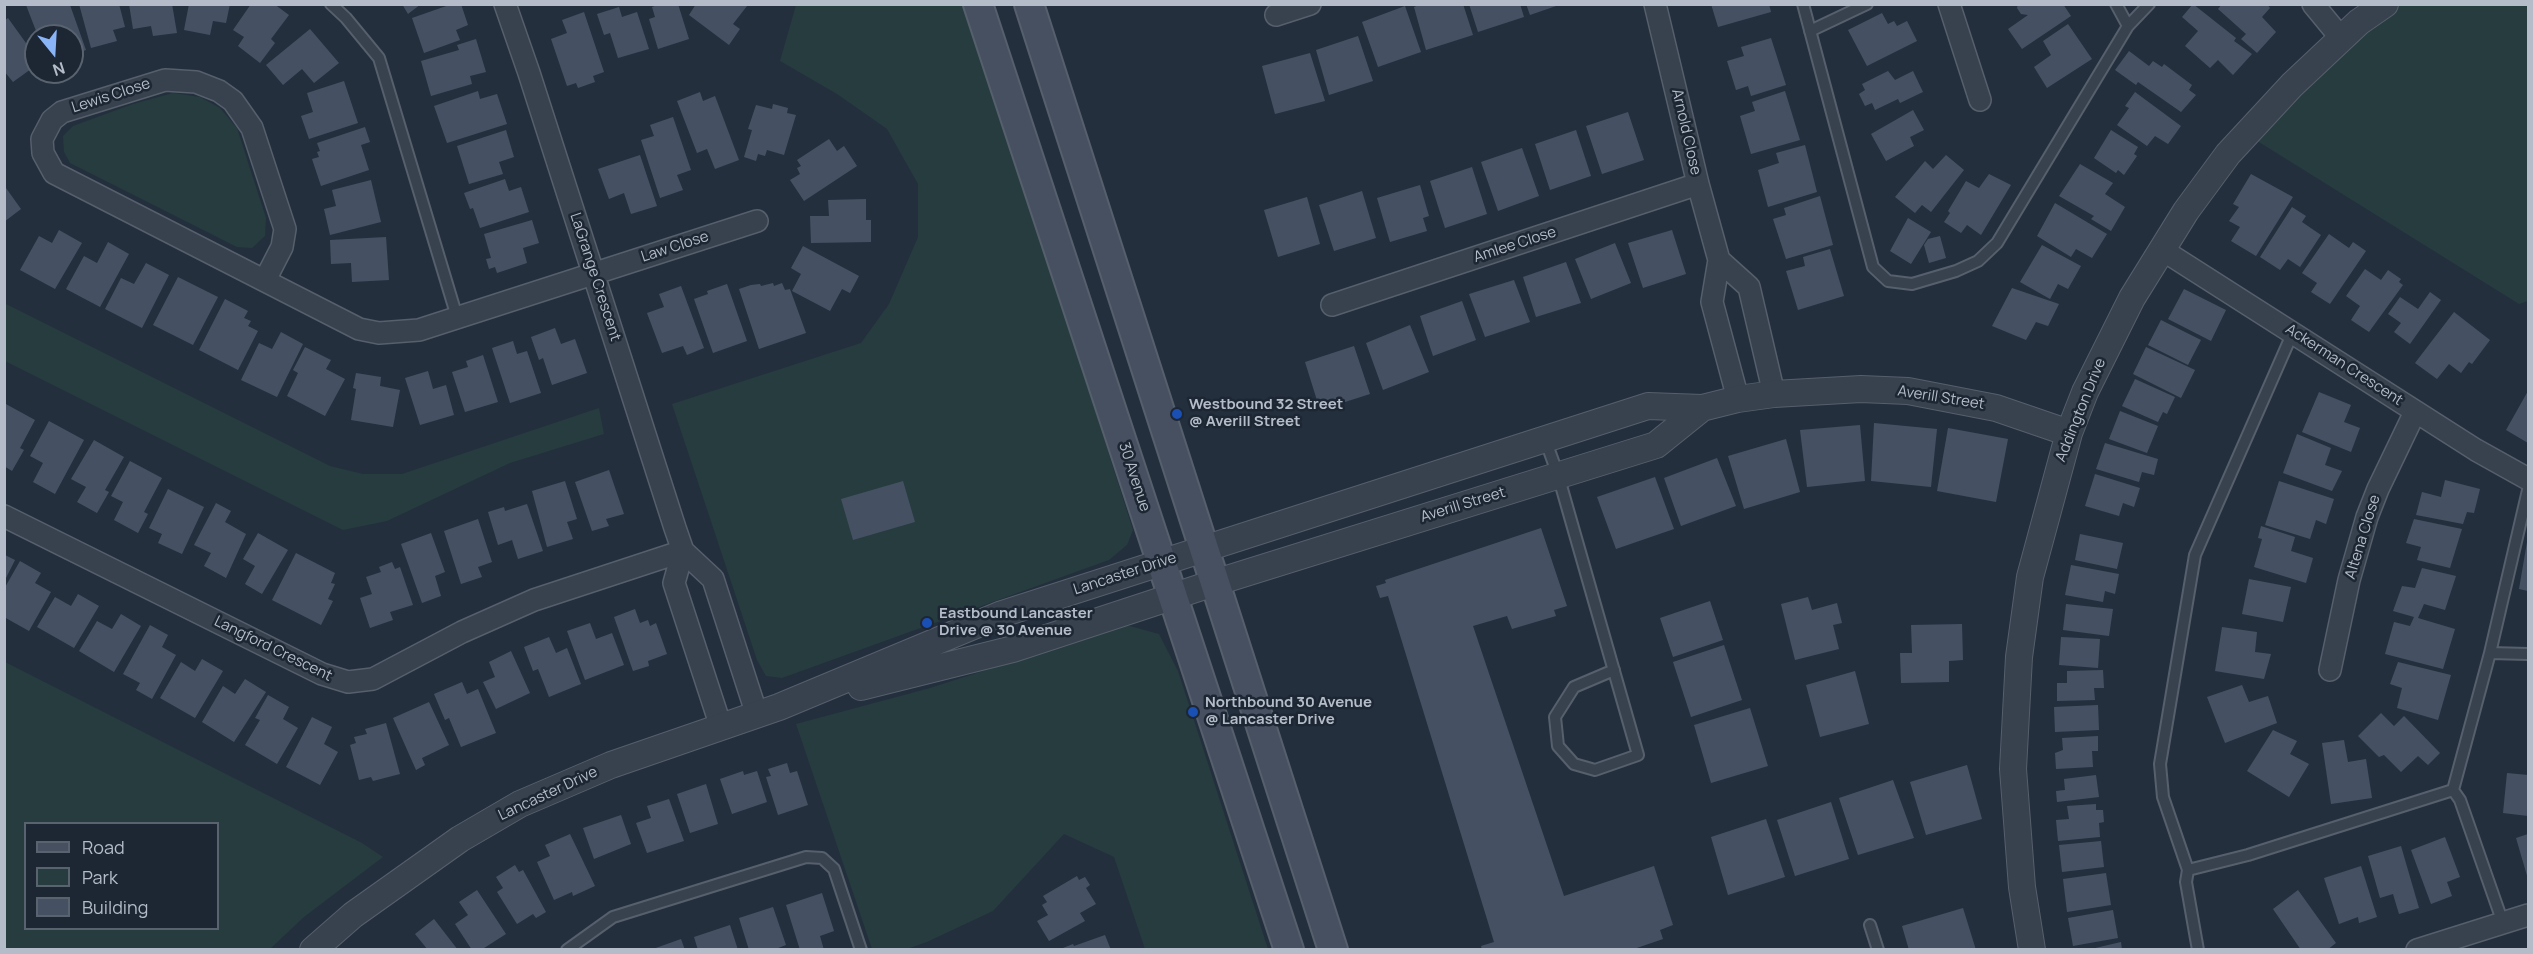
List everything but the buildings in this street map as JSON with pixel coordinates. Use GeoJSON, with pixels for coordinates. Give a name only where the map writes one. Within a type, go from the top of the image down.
{"type":"FeatureCollection","features":[{"type":"Feature","properties":{"kind":"main road","name":"30 Avenue"},"geometry":{"type":"LineString","coordinates":[[978,4],[1163,562],[1288,950]]}},
{"type":"Feature","properties":{"kind":"main road"},"geometry":{"type":"LineString","coordinates":[[1029,4],[1334,950]]}},
{"type":"Feature","properties":{"kind":"street","name":"LaGrange Crescent"},"geometry":{"type":"LineString","coordinates":[[505,4],[683,551],[713,579],[768,711]]}},
{"type":"Feature","properties":{"kind":"street"},"geometry":{"type":"LineString","coordinates":[[1276,15],[1310,4]]}},
{"type":"Feature","properties":{"kind":"street","name":"Arnold Close"},"geometry":{"type":"LineString","coordinates":[[1655,4],[1698,184],[1719,260],[1712,302],[1738,399]]}},
{"type":"Feature","properties":{"kind":"street"},"geometry":{"type":"LineString","coordinates":[[1949,4],[1980,100]]}},
{"type":"Feature","properties":{"kind":"street"},"geometry":{"type":"LineString","coordinates":[[2313,4],[2341,38]]}},
{"type":"Feature","properties":{"kind":"street","name":"Addington Drive"},"geometry":{"type":"LineString","coordinates":[[2032,950],[2022,887],[2013,769],[2019,657],[2030,577],[2069,433],[2109,343],[2132,298],[2186,211],[2228,154],[2292,85],[2359,22],[2385,4]]}},
{"type":"Feature","properties":{"kind":"street","name":"Lewis Close"},"geometry":{"type":"LineString","coordinates":[[265,280],[282,247],[285,229],[252,128],[233,101],[219,91],[196,82],[165,80],[62,112],[52,120],[42,139],[44,153],[54,173],[359,329],[379,333],[419,330],[594,273]]}},
{"type":"Feature","properties":{"kind":"street","name":"Amlee Close"},"geometry":{"type":"LineString","coordinates":[[1332,305],[1698,184]]}},
{"type":"Feature","properties":{"kind":"street","name":"Law Close"},"geometry":{"type":"LineString","coordinates":[[594,273],[757,221]]}},
{"type":"Feature","properties":{"kind":"street","name":"Ackerman Crescent"},"geometry":{"type":"LineString","coordinates":[[2162,249],[2485,456],[2529,478]]}},
{"type":"Feature","properties":{"kind":"street"},"geometry":{"type":"LineString","coordinates":[[1719,260],[1749,287],[1774,394]]}},
{"type":"Feature","properties":{"kind":"street","name":"Averill Street"},"geometry":{"type":"LineString","coordinates":[[1204,549],[1648,406],[1702,408],[1738,399],[1774,394],[1861,389],[1908,391],[1996,408],[2069,433]]}},
{"type":"Feature","properties":{"kind":"street","name":"Averill Street"},"geometry":{"type":"LineString","coordinates":[[1214,583],[1656,445],[1702,408]]}},
{"type":"Feature","properties":{"kind":"street","name":"Altena Close"},"geometry":{"type":"LineString","coordinates":[[2330,670],[2349,580],[2367,517],[2415,412]]}},
{"type":"Feature","properties":{"kind":"street","name":"Langford Crescent"},"geometry":{"type":"LineString","coordinates":[[4,516],[321,674],[348,682],[373,679],[462,632],[534,600],[683,551]]}},
{"type":"Feature","properties":{"kind":"street","name":"Lancaster Drive"},"geometry":{"type":"LineString","coordinates":[[312,950],[353,915],[404,877],[460,839],[520,804],[611,765],[768,711],[1002,614],[1204,549]]}},
{"type":"Feature","properties":{"kind":"street"},"geometry":{"type":"LineString","coordinates":[[683,551],[674,583],[721,727]]}},
{"type":"Feature","properties":{"kind":"street","name":"Lancaster Drive"},"geometry":{"type":"LineString","coordinates":[[768,711],[1013,649],[1214,583]]}},
{"type":"Feature","properties":{"kind":"street"},"geometry":{"type":"LineString","coordinates":[[2417,950],[2529,915]]}},
{"type":"Feature","properties":{"kind":"lane"},"geometry":{"type":"LineString","coordinates":[[331,4],[379,58],[457,317]]}},
{"type":"Feature","properties":{"kind":"lane"},"geometry":{"type":"LineString","coordinates":[[1803,4],[1873,267],[1888,281],[1912,284],[1956,271],[1978,261],[1997,243],[2128,26],[2149,4]]}},
{"type":"Feature","properties":{"kind":"lane"},"geometry":{"type":"LineString","coordinates":[[1810,31],[1867,4]]}},
{"type":"Feature","properties":{"kind":"lane"},"geometry":{"type":"LineString","coordinates":[[2116,4],[2128,26]]}},
{"type":"Feature","properties":{"kind":"lane"},"geometry":{"type":"LineString","coordinates":[[2198,950],[2186,882],[2188,870],[2163,797],[2160,764],[2195,555],[2293,332]]}},
{"type":"Feature","properties":{"kind":"lane"},"geometry":{"type":"LineString","coordinates":[[1545,439],[1558,475],[1614,670],[1638,755],[1595,770],[1575,764],[1558,746],[1555,717],[1574,687],[1614,670]]}},
{"type":"Feature","properties":{"kind":"lane"},"geometry":{"type":"LineString","coordinates":[[2453,790],[2490,653],[2529,490]]}},
{"type":"Feature","properties":{"kind":"lane"},"geometry":{"type":"LineString","coordinates":[[2490,653],[2529,654]]}},
{"type":"Feature","properties":{"kind":"lane"},"geometry":{"type":"LineString","coordinates":[[2188,870],[2248,855],[2453,790]]}},
{"type":"Feature","properties":{"kind":"lane"},"geometry":{"type":"LineString","coordinates":[[2453,790],[2460,800],[2503,923]]}},
{"type":"Feature","properties":{"kind":"lane"},"geometry":{"type":"LineString","coordinates":[[567,950],[613,917],[806,857],[822,858],[834,869],[861,950]]}},
{"type":"Feature","properties":{"kind":"lane"},"geometry":{"type":"LineString","coordinates":[[1870,925],[1878,950]]}},
{"type":"Feature","properties":{"kind":"green space"},"geometry":{"type":"Polygon","coordinates":[[[796,5],[967,5],[1133,530],[1127,545],[1109,560],[782,678],[766,676],[757,660],[672,404],[861,343],[889,304],[918,237],[918,184],[887,129],[837,94],[780,61],[796,5]]]}},
{"type":"Feature","properties":{"kind":"green space"},"geometry":{"type":"Polygon","coordinates":[[[2385,5],[2528,5],[2528,301],[2519,304],[2246,134],[2385,5]]]}},
{"type":"Feature","properties":{"kind":"green space"},"geometry":{"type":"Polygon","coordinates":[[[173,93],[200,97],[220,108],[237,128],[266,218],[265,236],[252,248],[237,247],[70,163],[64,152],[63,136],[73,126],[133,104],[173,93]]]}},
{"type":"Feature","properties":{"kind":"green space"},"geometry":{"type":"Polygon","coordinates":[[[4,303],[330,466],[363,474],[402,474],[599,408],[604,434],[510,463],[387,521],[343,530],[5,361],[4,303]]]}},
{"type":"Feature","properties":{"kind":"green space"},"geometry":{"type":"Polygon","coordinates":[[[1126,625],[1159,634],[1178,671],[1268,949],[1145,949],[1114,857],[1064,834],[993,911],[907,949],[872,949],[796,724],[930,688],[1126,625]]]}},
{"type":"Feature","properties":{"kind":"green space"},"geometry":{"type":"Polygon","coordinates":[[[5,662],[362,843],[383,857],[304,917],[270,949],[5,949],[5,662]]]}},
{"type":"Feature","properties":{"kind":"place","name":"Westbound 32 Street @ Averill Street"},"geometry":{"type":"Point","coordinates":[1177,414]}},
{"type":"Feature","properties":{"kind":"place","name":"Eastbound Lancaster Drive @ 30 Avenue"},"geometry":{"type":"Point","coordinates":[927,623]}},
{"type":"Feature","properties":{"kind":"place","name":"Northbound 30 Avenue @ Lancaster Drive"},"geometry":{"type":"Point","coordinates":[1193,712]}}]}
